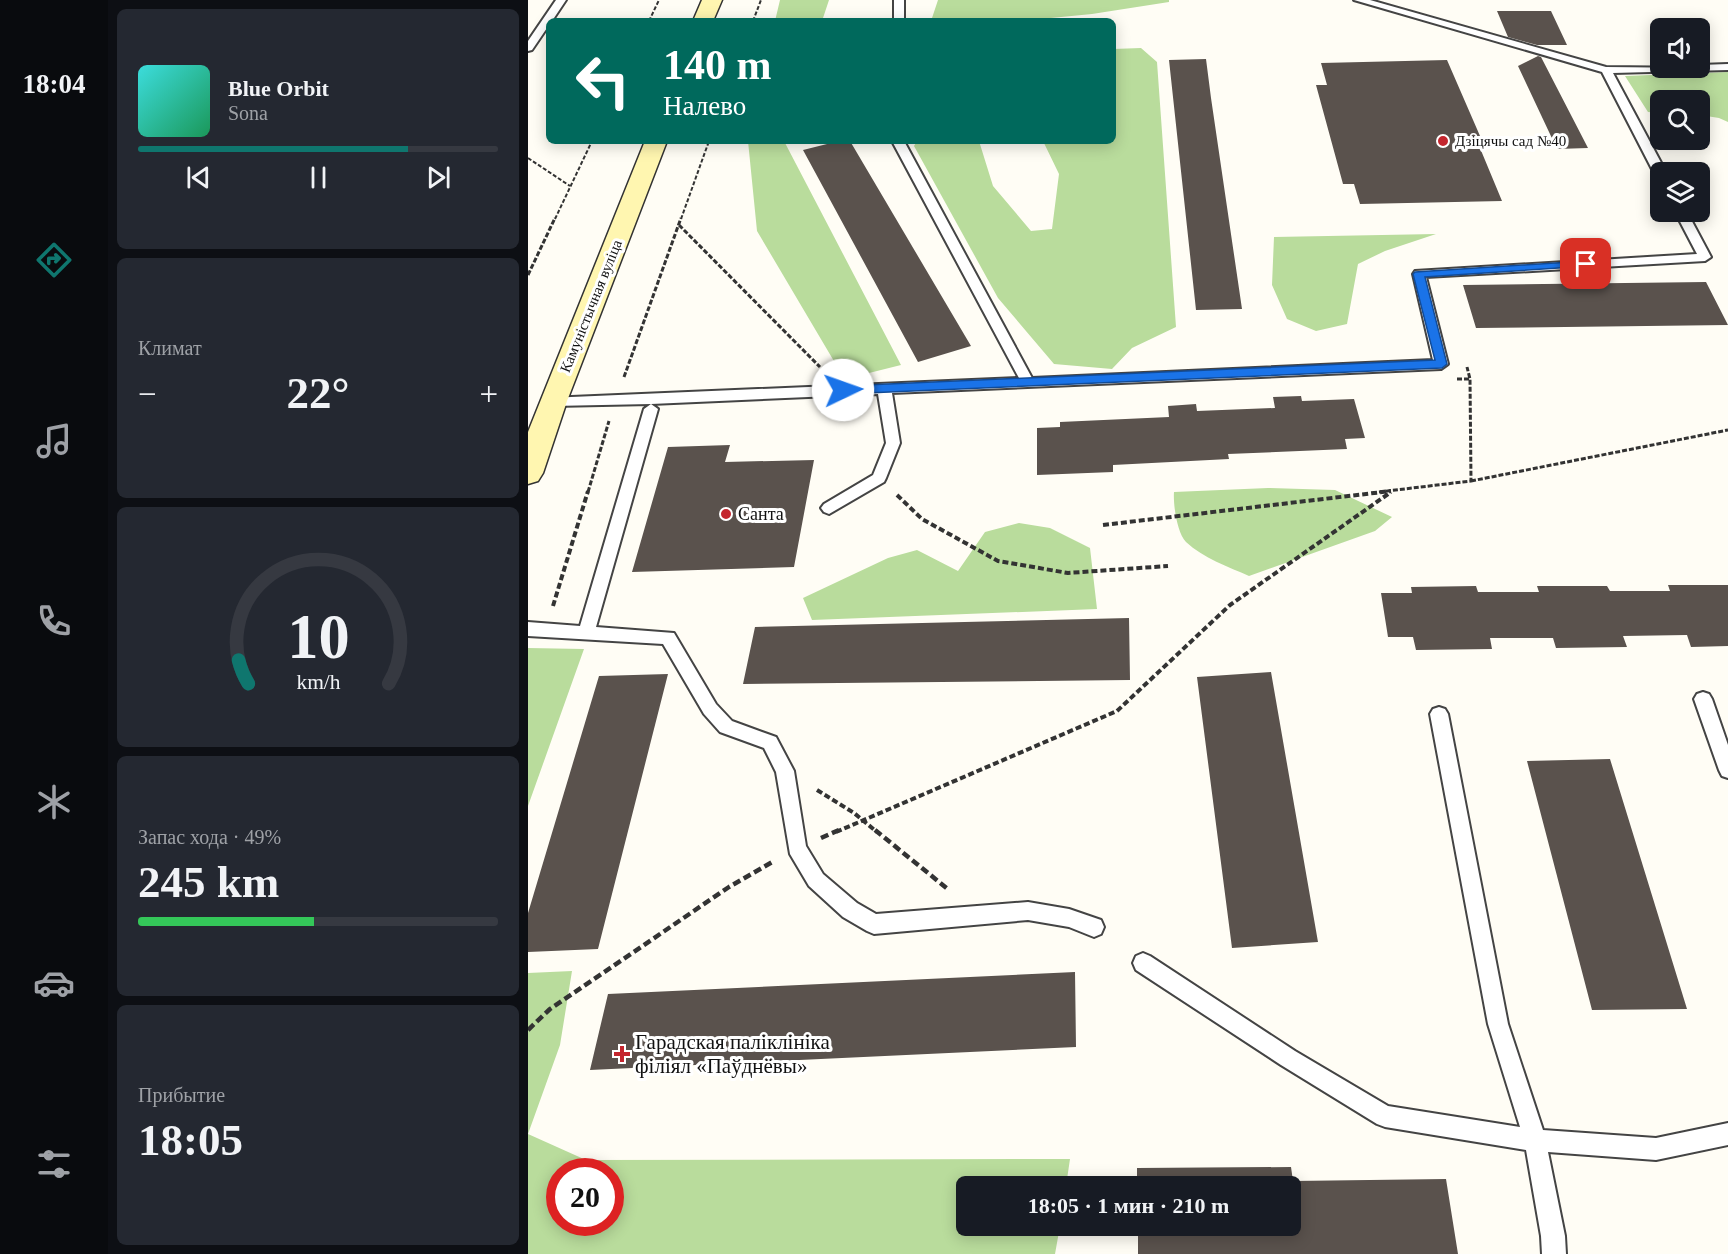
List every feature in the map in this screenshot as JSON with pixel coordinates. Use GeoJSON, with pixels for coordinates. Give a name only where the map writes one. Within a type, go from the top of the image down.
{"type":"FeatureCollection","features":[{"type":"Feature","properties":{"kind":"street"},"geometry":{"type":"LineString","coordinates":[[705,18],[712,0]]}},
{"type":"Feature","properties":{"kind":"street","name":"Камуністычная вуліца"},"geometry":{"type":"LineString","coordinates":[[528,473],[553,401],[655,144]]}},
{"type":"Feature","properties":{"kind":"lane"},"geometry":{"type":"LineString","coordinates":[[549,18],[561,0]]}},
{"type":"Feature","properties":{"kind":"lane"},"geometry":{"type":"LineString","coordinates":[[899,0],[899,18]]}},
{"type":"Feature","properties":{"kind":"lane"},"geometry":{"type":"LineString","coordinates":[[1359,0],[1606,70],[1728,67]]}},
{"type":"Feature","properties":{"kind":"lane"},"geometry":{"type":"LineString","coordinates":[[528,48],[546,22]]}},
{"type":"Feature","properties":{"kind":"lane"},"geometry":{"type":"LineString","coordinates":[[1606,70],[1654,162]]}},
{"type":"Feature","properties":{"kind":"lane"},"geometry":{"type":"LineString","coordinates":[[900,144],[1027,381]]}},
{"type":"Feature","properties":{"kind":"lane"},"geometry":{"type":"LineString","coordinates":[[553,401],[615,401],[1442,364],[1419,274],[1705,256],[1686,222]]}},
{"type":"Feature","properties":{"kind":"lane"},"geometry":{"type":"LineString","coordinates":[[829,508],[879,477],[893,443],[884,388]]}},
{"type":"Feature","properties":{"kind":"lane"},"geometry":{"type":"LineString","coordinates":[[586,633],[651,409]]}},
{"type":"Feature","properties":{"kind":"lane"},"geometry":{"type":"LineString","coordinates":[[528,629],[668,638],[710,709],[726,727],[770,742],[785,771],[797,848],[816,880],[850,910],[874,924],[1028,911],[1069,918],[1094,927]]}},
{"type":"Feature","properties":{"kind":"lane"},"geometry":{"type":"LineString","coordinates":[[1702,699],[1728,770]]}},
{"type":"Feature","properties":{"kind":"lane"},"geometry":{"type":"LineString","coordinates":[[1439,714],[1498,1024],[1535,1140],[1553,1236],[1554,1254]]}},
{"type":"Feature","properties":{"kind":"lane"},"geometry":{"type":"LineString","coordinates":[[1143,963],[1288,1058],[1385,1116],[1535,1140],[1656,1149],[1728,1134]]}},
{"type":"Feature","properties":{"kind":"path"},"geometry":{"type":"LineString","coordinates":[[650,18],[659,0]]}},
{"type":"Feature","properties":{"kind":"path"},"geometry":{"type":"LineString","coordinates":[[754,18],[761,0]]}},
{"type":"Feature","properties":{"kind":"path"},"geometry":{"type":"LineString","coordinates":[[528,275],[591,144]]}},
{"type":"Feature","properties":{"kind":"path"},"geometry":{"type":"LineString","coordinates":[[528,158],[570,186]]}},
{"type":"Feature","properties":{"kind":"path"},"geometry":{"type":"LineString","coordinates":[[679,225],[843,390]]}},
{"type":"Feature","properties":{"kind":"path"},"geometry":{"type":"LineString","coordinates":[[1470,379],[1471,481]]}},
{"type":"Feature","properties":{"kind":"path"},"geometry":{"type":"LineString","coordinates":[[1103,525],[1471,481],[1728,430]]}},
{"type":"Feature","properties":{"kind":"path"},"geometry":{"type":"LineString","coordinates":[[879,477],[922,519],[998,561],[1068,573],[1168,566]]}},
{"type":"Feature","properties":{"kind":"path"},"geometry":{"type":"LineString","coordinates":[[528,1030],[550,1009],[729,886],[797,848],[1117,711],[1230,605],[1391,492]]}},
{"type":"Feature","properties":{"kind":"path"},"geometry":{"type":"LineString","coordinates":[[785,771],[854,813],[980,915]]}},
{"type":"Feature","properties":{"kind":"green space"},"geometry":{"type":"Polygon","coordinates":[[[780,0],[829,0],[823,18],[776,18],[780,0]]]}},
{"type":"Feature","properties":{"kind":"green space"},"geometry":{"type":"Polygon","coordinates":[[[938,0],[1169,0],[1169,2],[1092,14],[1051,18],[932,18],[938,0]]]}},
{"type":"Feature","properties":{"kind":"green space"},"geometry":{"type":"Polygon","coordinates":[[[1141,48],[1157,62],[1176,327],[1132,348],[1112,369],[1054,364],[998,298],[914,146],[915,144],[980,144],[993,186],[1031,231],[1052,229],[1059,174],[1044,144],[1116,144],[1116,49],[1141,48]]]}},
{"type":"Feature","properties":{"kind":"green space"},"geometry":{"type":"Polygon","coordinates":[[[1728,72],[1728,122],[1710,117],[1710,90],[1650,90],[1650,112],[1648,112],[1625,76],[1710,78],[1710,73],[1728,72]]]}},
{"type":"Feature","properties":{"kind":"green space"},"geometry":{"type":"Polygon","coordinates":[[[748,144],[786,144],[901,365],[869,373],[841,373],[757,231],[748,144]]]}},
{"type":"Feature","properties":{"kind":"green space"},"geometry":{"type":"Polygon","coordinates":[[[1436,234],[1385,251],[1358,264],[1347,324],[1316,331],[1287,319],[1272,285],[1274,237],[1436,234]]]}},
{"type":"Feature","properties":{"kind":"green space"},"geometry":{"type":"Polygon","coordinates":[[[1268,488],[1335,490],[1392,517],[1375,531],[1249,576],[1208,557],[1193,548],[1183,538],[1176,518],[1174,492],[1268,488]]]}},
{"type":"Feature","properties":{"kind":"green space"},"geometry":{"type":"Polygon","coordinates":[[[1019,523],[1050,528],[1090,548],[1097,609],[812,620],[803,598],[888,558],[917,550],[958,571],[985,532],[1019,523]]]}},
{"type":"Feature","properties":{"kind":"green space"},"geometry":{"type":"Polygon","coordinates":[[[528,648],[584,649],[528,806],[528,648]]]}},
{"type":"Feature","properties":{"kind":"green space"},"geometry":{"type":"Polygon","coordinates":[[[572,971],[560,1045],[528,1134],[528,973],[572,971]]]}},
{"type":"Feature","properties":{"kind":"green space"},"geometry":{"type":"Polygon","coordinates":[[[528,1134],[582,1158],[546,1158],[546,1236],[624,1236],[624,1160],[1070,1159],[1067,1176],[956,1176],[956,1236],[1058,1236],[1055,1254],[528,1254],[528,1134]]]}},
{"type":"Feature","properties":{"kind":"building"},"geometry":{"type":"Polygon","coordinates":[[[1497,11],[1551,11],[1567,45],[1537,45],[1508,37],[1497,11]]]}},
{"type":"Feature","properties":{"kind":"building"},"geometry":{"type":"Polygon","coordinates":[[[1538,56],[1541,57],[1588,148],[1557,149],[1518,66],[1538,56]]]}},
{"type":"Feature","properties":{"kind":"building"},"geometry":{"type":"Polygon","coordinates":[[[1206,59],[1242,309],[1196,310],[1169,60],[1206,59]]]}},
{"type":"Feature","properties":{"kind":"building"},"geometry":{"type":"Polygon","coordinates":[[[1447,60],[1480,136],[1475,136],[1502,201],[1360,204],[1354,184],[1343,184],[1316,85],[1327,85],[1321,63],[1447,60]]]}},
{"type":"Feature","properties":{"kind":"building"},"geometry":{"type":"Polygon","coordinates":[[[827,144],[852,144],[971,346],[918,362],[803,150],[827,144]]]}},
{"type":"Feature","properties":{"kind":"building"},"geometry":{"type":"Polygon","coordinates":[[[1706,282],[1728,325],[1476,328],[1463,285],[1706,282]]]}},
{"type":"Feature","properties":{"kind":"building"},"geometry":{"type":"Polygon","coordinates":[[[1301,396],[1302,401],[1354,399],[1365,438],[1345,439],[1347,449],[1228,454],[1229,459],[1113,465],[1113,472],[1037,475],[1037,428],[1060,427],[1060,422],[1169,417],[1168,406],[1196,404],[1197,411],[1275,408],[1273,397],[1301,396]]]}},
{"type":"Feature","properties":{"kind":"building","name":"Санта"},"geometry":{"type":"Polygon","coordinates":[[[730,445],[725,462],[814,460],[794,567],[632,572],[668,447],[730,445]]]}},
{"type":"Feature","properties":{"kind":"building"},"geometry":{"type":"Polygon","coordinates":[[[1668,585],[1728,585],[1728,646],[1691,647],[1687,635],[1623,636],[1627,647],[1556,648],[1553,638],[1490,638],[1492,649],[1416,650],[1413,637],[1388,637],[1381,593],[1412,593],[1411,587],[1476,586],[1478,592],[1539,592],[1537,586],[1607,586],[1610,591],[1670,591],[1668,585]]]}},
{"type":"Feature","properties":{"kind":"building"},"geometry":{"type":"Polygon","coordinates":[[[1129,618],[1130,680],[743,684],[755,627],[1129,618]]]}},
{"type":"Feature","properties":{"kind":"building"},"geometry":{"type":"Polygon","coordinates":[[[1271,672],[1318,942],[1232,948],[1197,677],[1271,672]]]}},
{"type":"Feature","properties":{"kind":"building"},"geometry":{"type":"Polygon","coordinates":[[[668,674],[598,949],[528,952],[528,913],[599,676],[668,674]]]}},
{"type":"Feature","properties":{"kind":"building"},"geometry":{"type":"Polygon","coordinates":[[[1610,759],[1687,1009],[1592,1010],[1527,761],[1610,759]]]}},
{"type":"Feature","properties":{"kind":"building"},"geometry":{"type":"Polygon","coordinates":[[[1075,972],[1076,1047],[590,1070],[608,994],[1075,972]]]}},
{"type":"Feature","properties":{"kind":"building"},"geometry":{"type":"Polygon","coordinates":[[[1291,1167],[1292,1176],[1137,1176],[1137,1168],[1291,1167]]]}},
{"type":"Feature","properties":{"kind":"building"},"geometry":{"type":"Polygon","coordinates":[[[1446,1179],[1458,1254],[1138,1254],[1138,1236],[1301,1236],[1301,1181],[1446,1179]]]}},
{"type":"Feature","properties":{"kind":"place","name":"Дзіцячы сад №40"},"geometry":{"type":"Point","coordinates":[1443,141]}},
{"type":"Feature","properties":{"kind":"place","name":"Санта"},"geometry":{"type":"Point","coordinates":[726,514]}},
{"type":"Feature","properties":{"kind":"place","name":"Гарадская паліклініка філіял «Паўднёвы»"},"geometry":{"type":"Point","coordinates":[622,1054]}},
{"type":"Feature","properties":{"kind":"route"},"geometry":{"type":"LineString","coordinates":[[843,390],[1442,364],[1419,274],[1586,264]]}}]}
